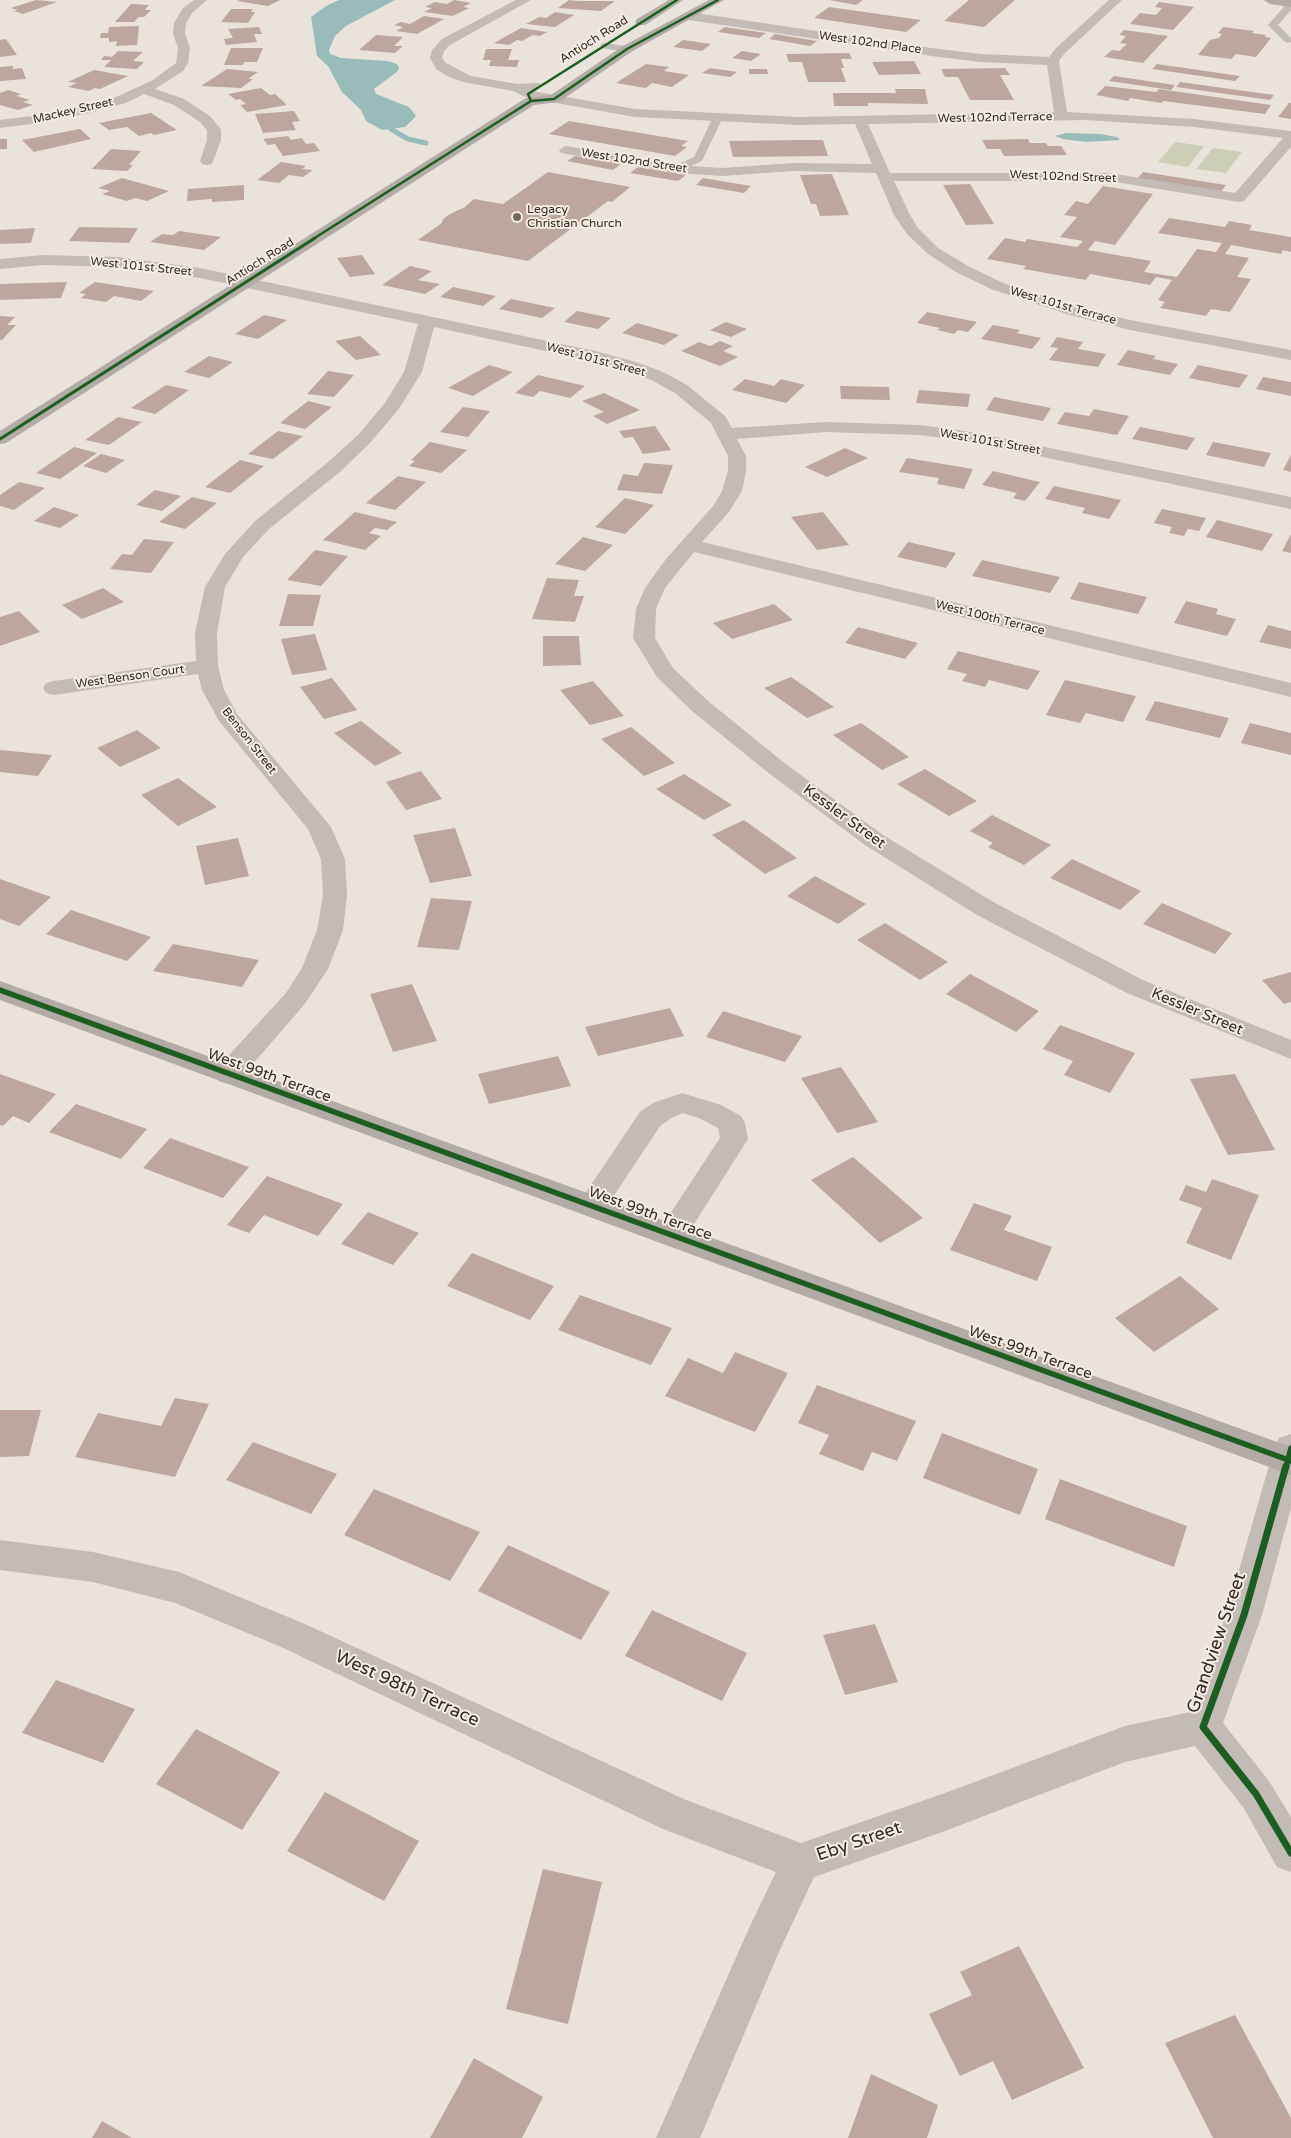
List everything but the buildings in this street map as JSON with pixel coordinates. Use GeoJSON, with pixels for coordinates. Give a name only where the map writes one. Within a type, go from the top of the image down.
{"type":"FeatureCollection","features":[{"type":"Feature","properties":{"kind":"main road","name":"Antioch Road"},"geometry":{"type":"LineString","coordinates":[[541,86],[677,0]]}},
{"type":"Feature","properties":{"kind":"main road","name":"Antioch Road"},"geometry":{"type":"LineString","coordinates":[[554,99],[627,50],[718,0]]}},
{"type":"Feature","properties":{"kind":"main road"},"geometry":{"type":"LineString","coordinates":[[1270,0],[1291,4]]}},
{"type":"Feature","properties":{"kind":"main road","name":"Antioch Road"},"geometry":{"type":"LineString","coordinates":[[0,439],[246,283],[525,95]]}},
{"type":"Feature","properties":{"kind":"main road","name":"West 99th Terrace"},"geometry":{"type":"LineString","coordinates":[[0,990],[671,1235],[1290,1456]]}},
{"type":"Feature","properties":{"kind":"street","name":"Mackey Street"},"geometry":{"type":"LineString","coordinates":[[0,124],[39,119],[89,109],[121,100],[158,83],[182,63],[184,48],[179,34],[180,23],[187,11],[200,0]]}},
{"type":"Feature","properties":{"kind":"street","name":"West 102nd Terrace"},"geometry":{"type":"LineString","coordinates":[[525,0],[446,42],[438,50],[436,58],[441,66],[452,73],[468,79],[525,95],[635,113],[799,121],[1060,117],[1136,118],[1194,123],[1291,137]]}},
{"type":"Feature","properties":{"kind":"street"},"geometry":{"type":"LineString","coordinates":[[1060,117],[1053,61],[1060,51],[1116,0]]}},
{"type":"Feature","properties":{"kind":"street","name":"West 102nd Place"},"geometry":{"type":"LineString","coordinates":[[689,16],[931,52],[981,58],[1053,61]]}},
{"type":"Feature","properties":{"kind":"street","name":"West 102nd Terrace"},"geometry":{"type":"LineString","coordinates":[[525,95],[541,86],[673,108],[699,115]]}},
{"type":"Feature","properties":{"kind":"street"},"geometry":{"type":"LineString","coordinates":[[144,90],[179,102],[205,119],[214,130],[214,140],[207,161]]}},
{"type":"Feature","properties":{"kind":"street","name":"West 101st Terrace"},"geometry":{"type":"LineString","coordinates":[[860,121],[902,215],[912,231],[933,251],[962,269],[997,286],[1076,312],[1130,325],[1291,355]]}},
{"type":"Feature","properties":{"kind":"street","name":"West 102nd Street"},"geometry":{"type":"LineString","coordinates":[[566,150],[676,169],[722,172],[793,168],[884,173],[1109,177],[1239,198],[1291,137]]}},
{"type":"Feature","properties":{"kind":"street","name":"West 101st Street"},"geometry":{"type":"LineString","coordinates":[[0,264],[43,260],[117,262],[160,266],[589,355],[630,366],[657,376],[681,389],[719,420],[727,434],[826,427],[920,430],[971,436],[1291,503]]}},
{"type":"Feature","properties":{"kind":"street","name":"Benson Street"},"geometry":{"type":"LineString","coordinates":[[228,1074],[295,999],[315,969],[330,930],[336,895],[333,859],[319,827],[227,716],[213,690],[207,666],[206,633],[215,587],[234,554],[262,525],[334,467],[370,433],[392,406],[412,372],[422,345],[427,321]]}},
{"type":"Feature","properties":{"kind":"street","name":"Kessler Street"},"geometry":{"type":"LineString","coordinates":[[727,434],[737,456],[737,471],[732,491],[722,508],[689,545],[655,588],[646,610],[644,638],[665,672],[700,706],[779,770],[874,840],[986,909],[1136,987],[1291,1050]]}},
{"type":"Feature","properties":{"kind":"street","name":"West 100th Terrace"},"geometry":{"type":"LineString","coordinates":[[689,545],[1291,690]]}},
{"type":"Feature","properties":{"kind":"street","name":"West Benson Court"},"geometry":{"type":"LineString","coordinates":[[54,688],[207,666]]}},
{"type":"Feature","properties":{"kind":"street","name":"West 99th Terrace"},"geometry":{"type":"LineString","coordinates":[[592,1206],[650,1119],[663,1110],[682,1103],[711,1112],[731,1123],[734,1139],[671,1235]]}},
{"type":"Feature","properties":{"kind":"street","name":"Grandview Street"},"geometry":{"type":"LineString","coordinates":[[1290,1456],[1244,1615],[1203,1727],[1256,1794],[1291,1853]]}},
{"type":"Feature","properties":{"kind":"street","name":"West 98th Terrace"},"geometry":{"type":"LineString","coordinates":[[0,1555],[93,1567],[179,1588],[292,1635],[676,1816],[802,1862]]}},
{"type":"Feature","properties":{"kind":"street","name":"Eby Street"},"geometry":{"type":"LineString","coordinates":[[678,2138],[764,1940],[802,1862],[944,1812],[1125,1744],[1203,1727]]}},
{"type":"Feature","properties":{"kind":"lane"},"geometry":{"type":"LineString","coordinates":[[1288,40],[1273,25],[1291,4]]}},
{"type":"Feature","properties":{"kind":"lane"},"geometry":{"type":"LineString","coordinates":[[604,46],[627,50]]}},
{"type":"Feature","properties":{"kind":"lane"},"geometry":{"type":"LineString","coordinates":[[676,169],[698,159],[718,117]]}},
{"type":"Feature","properties":{"kind":"green space"},"geometry":{"type":"Polygon","coordinates":[[[1175,142],[1204,146],[1188,167],[1158,162],[1175,142]]]}},
{"type":"Feature","properties":{"kind":"green space"},"geometry":{"type":"Polygon","coordinates":[[[1213,148],[1242,152],[1226,173],[1196,169],[1213,148]]]}},
{"type":"Feature","properties":{"kind":"water"},"geometry":{"type":"Polygon","coordinates":[[[339,0],[395,0],[346,26],[335,36],[329,50],[330,54],[341,58],[387,61],[397,64],[399,67],[398,71],[374,89],[376,94],[409,107],[416,116],[405,127],[382,130],[366,121],[361,110],[342,92],[328,66],[317,56],[311,17],[326,6],[339,0]]]}},
{"type":"Feature","properties":{"kind":"water"},"geometry":{"type":"Polygon","coordinates":[[[1066,133],[1100,134],[1117,137],[1120,140],[1086,142],[1055,136],[1066,133]]]}},
{"type":"Feature","properties":{"kind":"waterway"},"geometry":{"type":"LineString","coordinates":[[383,119],[391,129],[408,139],[426,143]]}},
{"type":"Feature","properties":{"kind":"cycle path"},"geometry":{"type":"LineString","coordinates":[[531,101],[528,94],[677,0]]}},
{"type":"Feature","properties":{"kind":"cycle path"},"geometry":{"type":"LineString","coordinates":[[0,439],[531,101],[554,99],[627,49],[718,0]]}},
{"type":"Feature","properties":{"kind":"cycle path"},"geometry":{"type":"LineString","coordinates":[[0,990],[1291,1461]]}},
{"type":"Feature","properties":{"kind":"cycle path"},"geometry":{"type":"LineString","coordinates":[[1291,1448],[1244,1615],[1203,1727],[1256,1794],[1291,1853]]}},
{"type":"Feature","properties":{"kind":"place","name":"Legacy Christian Church"},"geometry":{"type":"Point","coordinates":[517,217]}}]}
